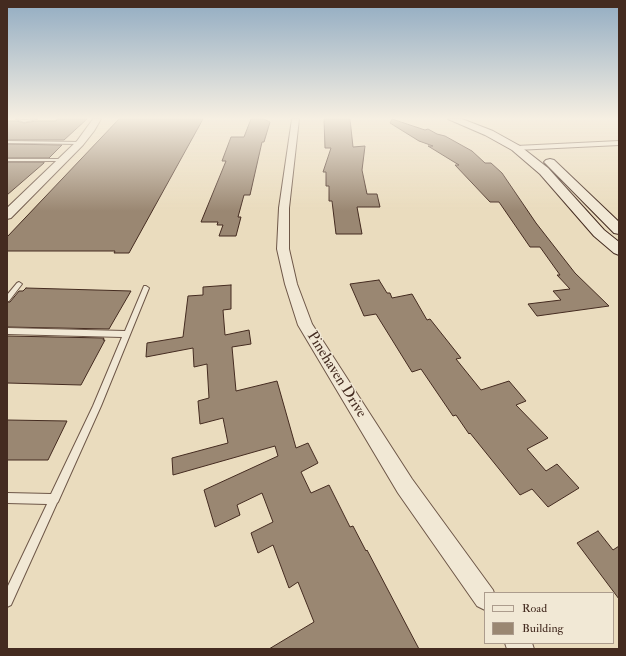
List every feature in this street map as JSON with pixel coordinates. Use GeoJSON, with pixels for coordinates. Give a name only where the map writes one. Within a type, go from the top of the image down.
{"type":"FeatureCollection","features":[{"type":"Feature","properties":{"kind":"main road"},"geometry":{"type":"LineString","coordinates":[[518,150],[544,171],[599,233],[619,250]]}},
{"type":"Feature","properties":{"kind":"main road"},"geometry":{"type":"LineString","coordinates":[[533,150],[561,171],[619,230]]}},
{"type":"Feature","properties":{"kind":"street"},"geometry":{"type":"LineString","coordinates":[[7,215],[74,150]]}},
{"type":"Feature","properties":{"kind":"street","name":"Pinehaven Drive"},"geometry":{"type":"LineString","coordinates":[[292,150],[284,208],[283,249],[290,284],[306,325],[405,486],[484,597]]}},
{"type":"Feature","properties":{"kind":"lane"},"geometry":{"type":"LineString","coordinates":[[7,160],[64,160]]}},
{"type":"Feature","properties":{"kind":"lane"},"geometry":{"type":"LineString","coordinates":[[7,299],[19,284]]}},
{"type":"Feature","properties":{"kind":"lane"},"geometry":{"type":"LineString","coordinates":[[7,601],[55,499],[146,288]]}},
{"type":"Feature","properties":{"kind":"lane"},"geometry":{"type":"LineString","coordinates":[[7,331],[127,334]]}},
{"type":"Feature","properties":{"kind":"lane"},"geometry":{"type":"LineString","coordinates":[[7,498],[55,499]]}},
{"type":"Feature","properties":{"kind":"building"},"geometry":{"type":"Polygon","coordinates":[[[7,150],[57,150],[49,158],[7,158],[7,150]]]}},
{"type":"Feature","properties":{"kind":"building"},"geometry":{"type":"Polygon","coordinates":[[[90,150],[186,150],[129,253],[114,253],[115,251],[7,251],[7,237],[90,150]]]}},
{"type":"Feature","properties":{"kind":"building"},"geometry":{"type":"Polygon","coordinates":[[[226,150],[260,150],[250,195],[244,195],[238,217],[241,217],[236,236],[219,236],[223,225],[217,225],[218,222],[201,222],[226,161],[222,161],[226,150]]]}},
{"type":"Feature","properties":{"kind":"building"},"geometry":{"type":"Polygon","coordinates":[[[330,150],[365,150],[362,170],[367,194],[377,194],[380,207],[357,207],[362,234],[336,234],[332,201],[329,201],[329,186],[326,186],[326,172],[323,172],[330,150]]]}},
{"type":"Feature","properties":{"kind":"building"},"geometry":{"type":"Polygon","coordinates":[[[434,150],[470,150],[485,163],[491,163],[502,173],[536,223],[575,273],[609,306],[537,316],[528,304],[561,300],[553,291],[570,289],[557,275],[560,275],[540,247],[530,247],[499,202],[490,202],[455,165],[459,165],[434,150]]]}},
{"type":"Feature","properties":{"kind":"building"},"geometry":{"type":"Polygon","coordinates":[[[7,162],[44,162],[44,163],[7,195],[7,162]]]}},
{"type":"Feature","properties":{"kind":"building"},"geometry":{"type":"Polygon","coordinates":[[[379,280],[387,293],[390,293],[392,298],[412,294],[427,320],[430,319],[461,358],[456,359],[481,390],[509,381],[526,401],[516,405],[548,438],[527,449],[546,471],[557,464],[579,488],[548,507],[532,489],[520,495],[470,433],[469,434],[456,415],[453,416],[421,369],[412,372],[376,314],[364,316],[350,284],[379,280]]]}},
{"type":"Feature","properties":{"kind":"building"},"geometry":{"type":"Polygon","coordinates":[[[231,285],[231,309],[223,310],[225,335],[249,330],[251,344],[232,347],[236,391],[277,381],[296,448],[308,443],[318,463],[301,472],[311,493],[329,485],[350,527],[353,526],[366,551],[367,550],[419,649],[269,649],[314,622],[298,582],[289,588],[273,545],[258,553],[251,533],[273,522],[262,493],[237,505],[240,515],[215,527],[204,490],[278,456],[275,446],[173,475],[172,458],[228,443],[223,418],[200,424],[198,401],[209,398],[207,364],[194,367],[193,348],[146,357],[147,343],[183,337],[188,296],[203,295],[203,287],[231,285]]]}},
{"type":"Feature","properties":{"kind":"building"},"geometry":{"type":"Polygon","coordinates":[[[26,288],[131,291],[109,329],[7,327],[7,302],[10,302],[19,291],[23,291],[26,288]]]}},
{"type":"Feature","properties":{"kind":"building"},"geometry":{"type":"Polygon","coordinates":[[[7,336],[104,338],[103,340],[105,340],[81,385],[7,383],[7,336]]]}},
{"type":"Feature","properties":{"kind":"building"},"geometry":{"type":"Polygon","coordinates":[[[7,420],[67,421],[48,460],[7,460],[7,420]]]}},
{"type":"Feature","properties":{"kind":"building"},"geometry":{"type":"Polygon","coordinates":[[[598,531],[613,550],[619,546],[619,599],[614,592],[577,543],[598,531]]]}}]}
